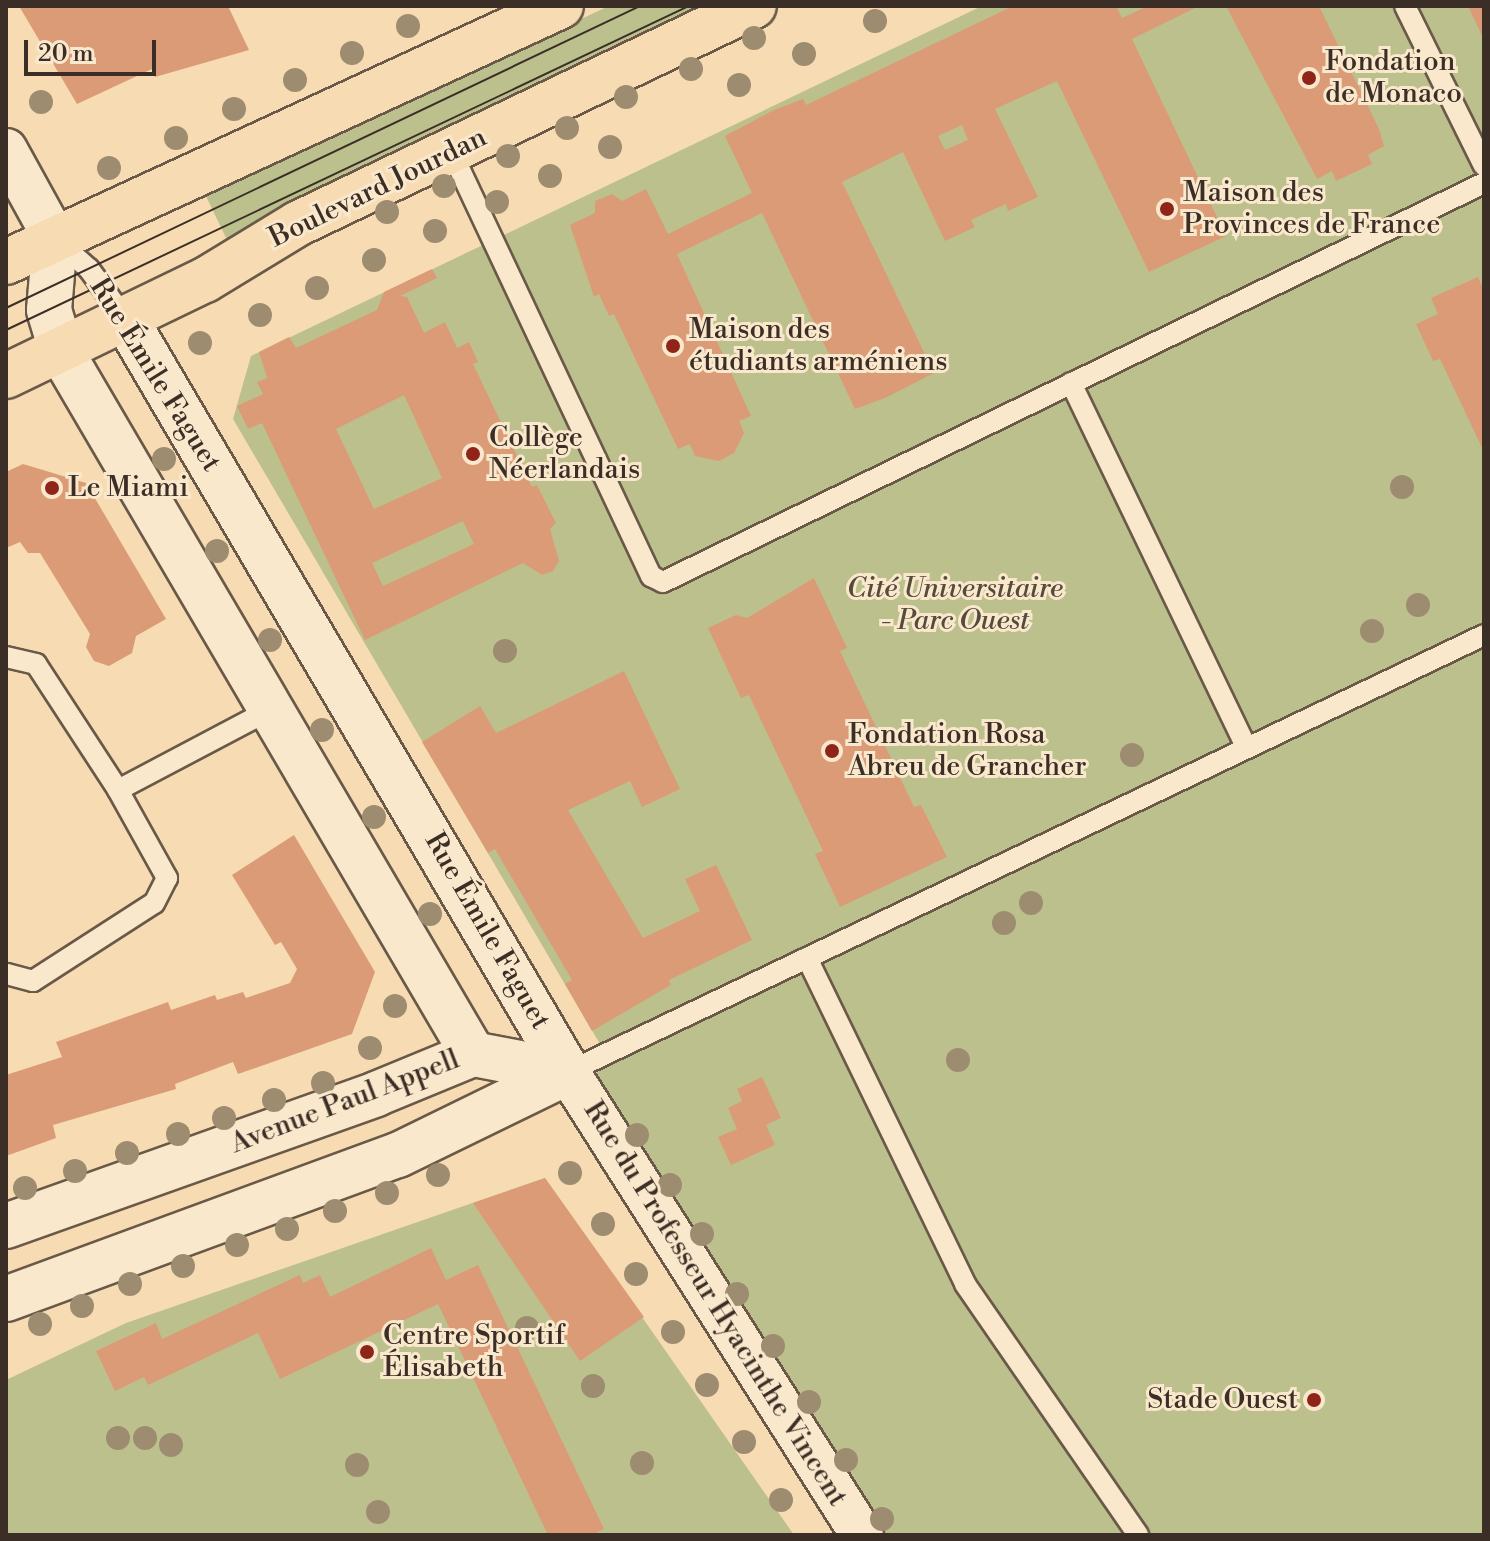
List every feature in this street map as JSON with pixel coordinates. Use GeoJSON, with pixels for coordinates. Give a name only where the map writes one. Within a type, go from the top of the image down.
{"type":"FeatureCollection","features":[{"type":"Feature","properties":{"kind":"main road"},"geometry":{"type":"LineString","coordinates":[[6,262],[561,6]]}},
{"type":"Feature","properties":{"kind":"main road","name":"Boulevard Jourdan"},"geometry":{"type":"LineString","coordinates":[[6,376],[62,353],[205,280],[297,224],[754,6]]}},
{"type":"Feature","properties":{"kind":"street"},"geometry":{"type":"LineString","coordinates":[[6,150],[55,239]]}},
{"type":"Feature","properties":{"kind":"street","name":"Rue Émile Faguet"},"geometry":{"type":"LineString","coordinates":[[55,239],[49,310],[62,353],[268,711],[473,1054]]}},
{"type":"Feature","properties":{"kind":"street","name":"Rue Émile Faguet"},"geometry":{"type":"LineString","coordinates":[[126,320],[568,1072]]}},
{"type":"Feature","properties":{"kind":"street","name":"Avenue Paul Appell"},"geometry":{"type":"LineString","coordinates":[[6,1226],[376,1094],[473,1054],[568,1072]]}},
{"type":"Feature","properties":{"kind":"street"},"geometry":{"type":"LineString","coordinates":[[6,1299],[398,1155],[568,1072]]}},
{"type":"Feature","properties":{"kind":"street","name":"Rue du Professeur Hyacinthe Vincent"},"geometry":{"type":"LineString","coordinates":[[568,1072],[862,1535]]}},
{"type":"Feature","properties":{"kind":"lane"},"geometry":{"type":"LineString","coordinates":[[1405,6],[1484,166]]}},
{"type":"Feature","properties":{"kind":"lane"},"geometry":{"type":"LineString","coordinates":[[451,151],[651,576],[663,582],[1484,183]]}},
{"type":"Feature","properties":{"kind":"lane","name":"Rue Émile Faguet"},"geometry":{"type":"LineString","coordinates":[[55,239],[89,269],[126,320]]}},
{"type":"Feature","properties":{"kind":"lane"},"geometry":{"type":"LineString","coordinates":[[1071,383],[1247,748]]}},
{"type":"Feature","properties":{"kind":"lane"},"geometry":{"type":"LineString","coordinates":[[568,1072],[1484,635]]}},
{"type":"Feature","properties":{"kind":"lane"},"geometry":{"type":"LineString","coordinates":[[6,657],[36,664],[118,790],[167,878],[154,903],[33,981],[6,974]]}},
{"type":"Feature","properties":{"kind":"lane"},"geometry":{"type":"LineString","coordinates":[[118,790],[268,711]]}},
{"type":"Feature","properties":{"kind":"lane"},"geometry":{"type":"LineString","coordinates":[[807,958],[965,1284],[1138,1535]]}},
{"type":"Feature","properties":{"kind":"green space"},"geometry":{"type":"Polygon","coordinates":[[[609,6],[716,6],[227,240],[205,194],[609,6]]]}},
{"type":"Feature","properties":{"kind":"green space","name":"Cité Universitaire - Parc Ouest"},"geometry":{"type":"Polygon","coordinates":[[[982,6],[1484,6],[1484,1535],[886,1535],[596,1087],[595,1074],[610,1061],[233,419],[251,356],[982,6]]]}},
{"type":"Feature","properties":{"kind":"green space","name":"Centre Sportif Élisabeth"},"geometry":{"type":"Polygon","coordinates":[[[545,1178],[794,1535],[6,1535],[6,1380],[126,1323],[545,1178]]]}},
{"type":"Feature","properties":{"kind":"building"},"geometry":{"type":"Polygon","coordinates":[[[19,6],[228,6],[249,50],[155,77],[152,69],[77,104],[19,6]]]}},
{"type":"Feature","properties":{"kind":"building","name":"Maison des Provinces de France"},"geometry":{"type":"Polygon","coordinates":[[[1013,6],[1116,6],[1122,18],[1148,6],[1199,6],[1132,39],[1226,236],[1149,272],[1057,81],[995,109],[1038,197],[1008,211],[1006,204],[971,220],[975,227],[945,241],[903,152],[842,182],[934,373],[885,398],[855,409],[762,213],[677,254],[751,416],[739,421],[744,433],[734,453],[719,461],[695,456],[690,444],[678,449],[614,314],[609,316],[599,294],[594,297],[570,225],[595,213],[595,201],[612,194],[622,201],[646,189],[668,234],[752,193],[725,136],[774,110],[803,99],[806,105],[1013,6]],[[962,125],[938,136],[945,150],[968,140],[962,125]]]}},
{"type":"Feature","properties":{"kind":"building","name":"Fondation de Monaco"},"geometry":{"type":"Polygon","coordinates":[[[1226,6],[1319,6],[1379,129],[1384,146],[1368,155],[1372,164],[1336,181],[1332,171],[1317,179],[1226,6]]]}},
{"type":"Feature","properties":{"kind":"building"},"geometry":{"type":"Polygon","coordinates":[[[1468,6],[1484,6],[1484,40],[1468,6]]]}},
{"type":"Feature","properties":{"kind":"building","name":"Collège Néerlandais"},"geometry":{"type":"Polygon","coordinates":[[[432,269],[437,278],[400,296],[407,297],[424,333],[445,322],[457,348],[469,342],[478,362],[473,364],[532,487],[537,485],[556,523],[550,529],[559,561],[553,571],[542,575],[523,563],[365,640],[262,423],[248,429],[237,406],[263,394],[257,382],[267,378],[259,352],[289,337],[296,348],[377,310],[384,292],[432,269]],[[404,395],[336,429],[374,509],[442,478],[404,395]],[[463,521],[372,563],[383,586],[474,544],[463,521]]]}},
{"type":"Feature","properties":{"kind":"building"},"geometry":{"type":"Polygon","coordinates":[[[1478,277],[1484,290],[1484,452],[1440,359],[1433,361],[1416,324],[1438,314],[1431,298],[1478,277]]]}},
{"type":"Feature","properties":{"kind":"building"},"geometry":{"type":"Polygon","coordinates":[[[23,464],[86,483],[166,619],[136,636],[132,653],[109,666],[94,661],[86,647],[90,634],[40,553],[28,553],[20,542],[6,548],[6,472],[23,464]]]}},
{"type":"Feature","properties":{"kind":"building","name":"Fondation Rosa Abreu de Grancher"},"geometry":{"type":"Polygon","coordinates":[[[814,578],[847,648],[840,651],[914,807],[921,805],[947,857],[840,907],[815,854],[823,851],[749,695],[741,698],[708,628],[736,615],[747,618],[814,578]]]}},
{"type":"Feature","properties":{"kind":"building"},"geometry":{"type":"Polygon","coordinates":[[[624,671],[680,789],[642,807],[630,781],[568,810],[643,938],[700,911],[685,879],[716,865],[752,940],[669,980],[671,985],[592,1031],[565,984],[572,980],[495,849],[488,853],[422,742],[480,706],[496,733],[624,671]]]}},
{"type":"Feature","properties":{"kind":"building"},"geometry":{"type":"Polygon","coordinates":[[[294,835],[375,972],[352,1034],[238,1074],[233,1062],[175,1084],[176,1089],[53,1125],[56,1138],[6,1156],[6,1075],[62,1057],[56,1042],[168,1002],[171,1010],[215,995],[217,1000],[243,992],[246,998],[290,983],[297,969],[281,942],[275,945],[232,875],[294,835]]]}},
{"type":"Feature","properties":{"kind":"building"},"geometry":{"type":"Polygon","coordinates":[[[762,1077],[781,1118],[766,1125],[775,1145],[731,1165],[718,1137],[737,1129],[728,1108],[742,1101],[737,1089],[762,1077]]]}},
{"type":"Feature","properties":{"kind":"building"},"geometry":{"type":"Polygon","coordinates":[[[545,1178],[644,1317],[580,1361],[473,1203],[545,1178]]]}},
{"type":"Feature","properties":{"kind":"building"},"geometry":{"type":"Polygon","coordinates":[[[431,1248],[446,1280],[478,1265],[604,1529],[592,1535],[548,1535],[438,1304],[280,1379],[258,1333],[148,1385],[144,1377],[115,1391],[96,1351],[156,1323],[162,1339],[300,1275],[303,1283],[320,1275],[330,1297],[431,1248]]]}},
{"type":"Feature","properties":{"kind":"tram line"},"geometry":{"type":"LineString","coordinates":[[6,308],[640,6]]}},
{"type":"Feature","properties":{"kind":"tram line"},"geometry":{"type":"LineString","coordinates":[[6,330],[689,6]]}},
{"type":"Feature","properties":{"kind":"place","name":"Fondation de Monaco"},"geometry":{"type":"Point","coordinates":[1309,78]}},
{"type":"Feature","properties":{"kind":"place","name":"Maison des Provinces de France"},"geometry":{"type":"Point","coordinates":[1167,209]}},
{"type":"Feature","properties":{"kind":"place","name":"Maison des étudiants arméniens"},"geometry":{"type":"Point","coordinates":[673,346]}},
{"type":"Feature","properties":{"kind":"place","name":"Collège Néerlandais"},"geometry":{"type":"Point","coordinates":[473,454]}},
{"type":"Feature","properties":{"kind":"place","name":"Le Miami"},"geometry":{"type":"Point","coordinates":[52,488]}},
{"type":"Feature","properties":{"kind":"place","name":"Fondation Rosa Abreu de Grancher"},"geometry":{"type":"Point","coordinates":[832,751]}},
{"type":"Feature","properties":{"kind":"place","name":"Centre Sportif Élisabeth"},"geometry":{"type":"Point","coordinates":[367,1352]}},
{"type":"Feature","properties":{"kind":"place","name":"Stade Ouest"},"geometry":{"type":"Point","coordinates":[1314,1400]}}]}
